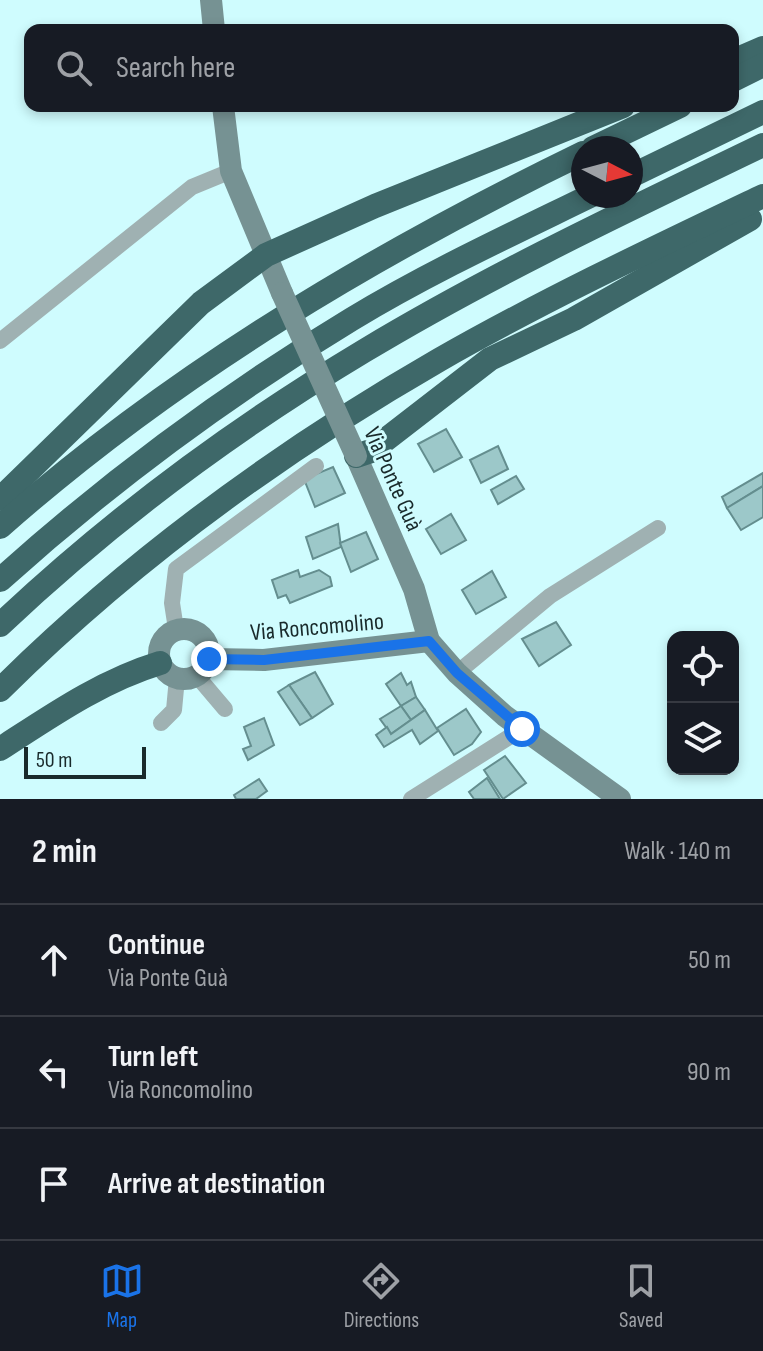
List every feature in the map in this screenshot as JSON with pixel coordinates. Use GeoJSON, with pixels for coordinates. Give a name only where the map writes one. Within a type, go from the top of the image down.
{"type":"FeatureCollection","features":[{"type":"Feature","properties":{"kind":"highway"},"geometry":{"type":"LineString","coordinates":[[739,58],[763,48]]}},
{"type":"Feature","properties":{"kind":"highway"},"geometry":{"type":"LineString","coordinates":[[739,77],[763,65]]}},
{"type":"Feature","properties":{"kind":"highway"},"geometry":{"type":"LineString","coordinates":[[0,499],[201,303],[266,255],[375,206],[608,112]]}},
{"type":"Feature","properties":{"kind":"highway"},"geometry":{"type":"LineString","coordinates":[[618,136],[668,112]]}},
{"type":"Feature","properties":{"kind":"highway"},"geometry":{"type":"LineString","coordinates":[[643,170],[763,112]]}},
{"type":"Feature","properties":{"kind":"highway"},"geometry":{"type":"LineString","coordinates":[[0,625],[160,490],[332,371],[513,268],[763,145]]}},
{"type":"Feature","properties":{"kind":"highway"},"geometry":{"type":"LineString","coordinates":[[0,527],[102,442],[186,380],[395,250],[571,159]]}},
{"type":"Feature","properties":{"kind":"highway"},"geometry":{"type":"LineString","coordinates":[[0,690],[96,602],[181,532],[365,404],[442,358],[568,292],[763,196]]}},
{"type":"Feature","properties":{"kind":"highway"},"geometry":{"type":"LineString","coordinates":[[0,580],[109,487],[280,364],[409,287],[571,206]]}},
{"type":"Feature","properties":{"kind":"highway"},"geometry":{"type":"LineString","coordinates":[[356,456],[371,451],[490,359],[574,319],[763,212]]}},
{"type":"Feature","properties":{"kind":"highway"},"geometry":{"type":"LineString","coordinates":[[0,749],[118,678],[186,669]]}},
{"type":"Feature","properties":{"kind":"street"},"geometry":{"type":"LineString","coordinates":[[211,0],[213,24]]}},
{"type":"Feature","properties":{"kind":"street","name":"Via Ponte Guà"},"geometry":{"type":"LineString","coordinates":[[224,112],[231,171],[414,589],[429,641],[457,673],[522,729],[620,799]]}},
{"type":"Feature","properties":{"kind":"street"},"geometry":{"type":"LineString","coordinates":[[0,341],[192,187],[231,171]]}},
{"type":"Feature","properties":{"kind":"street"},"geometry":{"type":"LineString","coordinates":[[176,629],[172,603],[176,569],[316,466]]}},
{"type":"Feature","properties":{"kind":"street"},"geometry":{"type":"LineString","coordinates":[[457,673],[550,596],[658,528]]}},
{"type":"Feature","properties":{"kind":"street"},"geometry":{"type":"LineString","coordinates":[[161,723],[174,710],[186,669],[209,650],[201,635],[185,628],[176,629],[159,647],[186,669],[225,709]]}},
{"type":"Feature","properties":{"kind":"street","name":"Via Roncomolino"},"geometry":{"type":"LineString","coordinates":[[186,669],[429,641]]}},
{"type":"Feature","properties":{"kind":"street"},"geometry":{"type":"LineString","coordinates":[[411,799],[522,729]]}},
{"type":"Feature","properties":{"kind":"building"},"geometry":{"type":"Polygon","coordinates":[[[446,429],[462,457],[434,472],[418,444],[446,429]]]}},
{"type":"Feature","properties":{"kind":"building"},"geometry":{"type":"Polygon","coordinates":[[[498,446],[508,469],[481,483],[470,460],[498,446]]]}},
{"type":"Feature","properties":{"kind":"building"},"geometry":{"type":"Polygon","coordinates":[[[333,467],[345,493],[315,507],[304,479],[333,467]]]}},
{"type":"Feature","properties":{"kind":"building"},"geometry":{"type":"Polygon","coordinates":[[[763,473],[763,486],[727,508],[722,497],[763,473]]]}},
{"type":"Feature","properties":{"kind":"building"},"geometry":{"type":"Polygon","coordinates":[[[516,476],[524,489],[498,504],[491,490],[516,476]]]}},
{"type":"Feature","properties":{"kind":"building"},"geometry":{"type":"Polygon","coordinates":[[[763,486],[763,517],[741,530],[727,508],[763,486]]]}},
{"type":"Feature","properties":{"kind":"building"},"geometry":{"type":"Polygon","coordinates":[[[451,514],[466,540],[441,554],[426,529],[451,514]]]}},
{"type":"Feature","properties":{"kind":"building"},"geometry":{"type":"Polygon","coordinates":[[[338,524],[341,547],[313,559],[306,537],[338,524]]]}},
{"type":"Feature","properties":{"kind":"building"},"geometry":{"type":"Polygon","coordinates":[[[366,532],[378,559],[351,572],[340,543],[366,532]]]}},
{"type":"Feature","properties":{"kind":"building"},"geometry":{"type":"Polygon","coordinates":[[[298,570],[300,577],[319,570],[330,577],[332,586],[290,603],[286,595],[278,598],[272,580],[298,570]]]}},
{"type":"Feature","properties":{"kind":"building"},"geometry":{"type":"Polygon","coordinates":[[[492,571],[506,597],[476,614],[462,590],[492,571]]]}},
{"type":"Feature","properties":{"kind":"building"},"geometry":{"type":"Polygon","coordinates":[[[556,622],[571,645],[539,666],[522,639],[556,622]]]}},
{"type":"Feature","properties":{"kind":"building"},"geometry":{"type":"Polygon","coordinates":[[[315,672],[333,704],[312,718],[289,685],[315,672]]]}},
{"type":"Feature","properties":{"kind":"building"},"geometry":{"type":"Polygon","coordinates":[[[401,673],[407,685],[411,682],[416,697],[401,706],[386,684],[401,673]]]}},
{"type":"Feature","properties":{"kind":"building"},"geometry":{"type":"Polygon","coordinates":[[[289,685],[312,718],[300,725],[278,692],[289,685]]]}},
{"type":"Feature","properties":{"kind":"building"},"geometry":{"type":"Polygon","coordinates":[[[416,697],[425,710],[411,720],[401,706],[416,697]]]}},
{"type":"Feature","properties":{"kind":"building"},"geometry":{"type":"Polygon","coordinates":[[[401,706],[411,720],[391,734],[380,719],[401,706]]]}},
{"type":"Feature","properties":{"kind":"building"},"geometry":{"type":"Polygon","coordinates":[[[466,709],[481,732],[472,744],[454,755],[437,728],[466,709]]]}},
{"type":"Feature","properties":{"kind":"building"},"geometry":{"type":"Polygon","coordinates":[[[425,710],[438,731],[420,744],[412,730],[384,747],[376,735],[387,727],[391,734],[425,710]]]}},
{"type":"Feature","properties":{"kind":"building"},"geometry":{"type":"Polygon","coordinates":[[[264,718],[274,745],[248,760],[243,749],[251,746],[244,727],[264,718]]]}},
{"type":"Feature","properties":{"kind":"building"},"geometry":{"type":"Polygon","coordinates":[[[505,756],[526,783],[503,799],[484,770],[505,756]]]}},
{"type":"Feature","properties":{"kind":"building"},"geometry":{"type":"Polygon","coordinates":[[[487,778],[500,799],[474,799],[469,792],[487,778]]]}},
{"type":"Feature","properties":{"kind":"building"},"geometry":{"type":"Polygon","coordinates":[[[259,779],[267,791],[256,799],[236,799],[234,795],[259,779]]]}},
{"type":"Feature","properties":{"kind":"route"},"geometry":{"type":"LineString","coordinates":[[209,659],[264,660],[429,641],[457,673],[522,729]]}}]}
